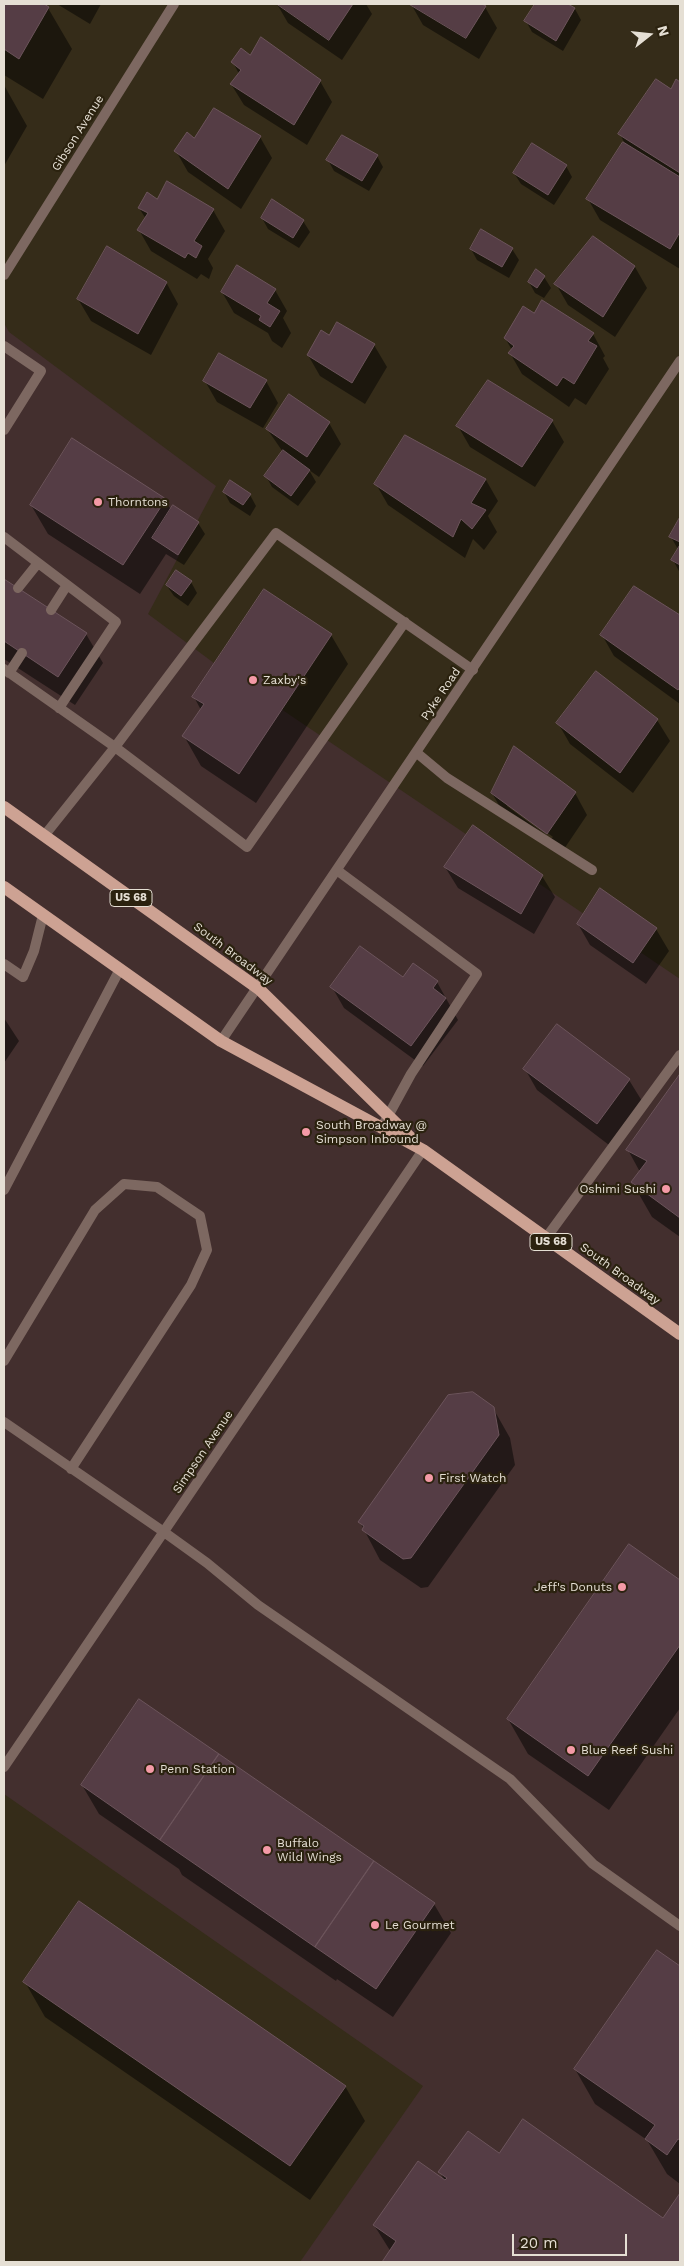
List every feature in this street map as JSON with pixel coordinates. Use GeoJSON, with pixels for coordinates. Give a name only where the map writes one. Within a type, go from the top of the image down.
{"type":"FeatureCollection","features":[{"type":"Feature","properties":{"kind":"main road","name":"South Broadway"},"geometry":{"type":"LineString","coordinates":[[4,807],[259,988],[385,1122]]}},
{"type":"Feature","properties":{"kind":"main road","name":"South Broadway"},"geometry":{"type":"LineString","coordinates":[[4,887],[221,1041],[385,1122],[680,1334]]}},
{"type":"Feature","properties":{"kind":"street","name":"Gibson Avenue"},"geometry":{"type":"LineString","coordinates":[[4,276],[174,4]]}},
{"type":"Feature","properties":{"kind":"street"},"geometry":{"type":"LineString","coordinates":[[4,346],[41,371],[4,430]]}},
{"type":"Feature","properties":{"kind":"street","name":"Pyke Road"},"geometry":{"type":"LineString","coordinates":[[221,1041],[338,871],[680,361]]}},
{"type":"Feature","properties":{"kind":"street"},"geometry":{"type":"LineString","coordinates":[[44,836],[115,747],[276,533],[473,670]]}},
{"type":"Feature","properties":{"kind":"street"},"geometry":{"type":"LineString","coordinates":[[4,538],[116,622],[59,708]]}},
{"type":"Feature","properties":{"kind":"street"},"geometry":{"type":"LineString","coordinates":[[18,588],[38,563]]}},
{"type":"Feature","properties":{"kind":"street"},"geometry":{"type":"LineString","coordinates":[[51,610],[67,585]]}},
{"type":"Feature","properties":{"kind":"street"},"geometry":{"type":"LineString","coordinates":[[22,653],[6,671],[115,747],[247,847],[405,622]]}},
{"type":"Feature","properties":{"kind":"street"},"geometry":{"type":"LineString","coordinates":[[417,753],[447,778],[592,870]]}},
{"type":"Feature","properties":{"kind":"street"},"geometry":{"type":"LineString","coordinates":[[338,871],[477,974],[411,1074],[385,1122]]}},
{"type":"Feature","properties":{"kind":"street"},"geometry":{"type":"LineString","coordinates":[[4,964],[23,977],[34,951],[43,915]]}},
{"type":"Feature","properties":{"kind":"street"},"geometry":{"type":"LineString","coordinates":[[4,1190],[120,969]]}},
{"type":"Feature","properties":{"kind":"street"},"geometry":{"type":"LineString","coordinates":[[546,1238],[680,1055]]}},
{"type":"Feature","properties":{"kind":"street","name":"Simpson Avenue"},"geometry":{"type":"LineString","coordinates":[[4,1767],[423,1150]]}},
{"type":"Feature","properties":{"kind":"street"},"geometry":{"type":"LineString","coordinates":[[4,1361],[95,1210],[124,1184],[157,1187],[200,1216],[207,1250],[191,1285],[71,1469]]}},
{"type":"Feature","properties":{"kind":"street"},"geometry":{"type":"LineString","coordinates":[[4,1422],[164,1532],[207,1563],[258,1605],[510,1778],[593,1864],[680,1926]]}},
{"type":"Feature","properties":{"kind":"shaded area"},"geometry":{"type":"Polygon","coordinates":[[[4,323],[9,332],[216,486],[148,614],[222,669],[680,979],[680,2262],[300,2262],[423,2086],[4,1794],[4,323]]]}},
{"type":"Feature","properties":{"kind":"building"},"geometry":{"type":"Polygon","coordinates":[[[4,4],[44,4],[49,7],[19,59],[4,49],[4,4]]]}},
{"type":"Feature","properties":{"kind":"building"},"geometry":{"type":"Polygon","coordinates":[[[277,4],[353,4],[329,40],[277,4]]]}},
{"type":"Feature","properties":{"kind":"building"},"geometry":{"type":"Polygon","coordinates":[[[409,4],[482,4],[486,6],[466,38],[409,4]]]}},
{"type":"Feature","properties":{"kind":"building"},"geometry":{"type":"Polygon","coordinates":[[[535,4],[568,4],[575,8],[556,41],[524,21],[535,4]]]}},
{"type":"Feature","properties":{"kind":"building"},"geometry":{"type":"Polygon","coordinates":[[[261,37],[321,80],[294,125],[230,84],[241,70],[231,62],[241,48],[250,55],[261,37]]]}},
{"type":"Feature","properties":{"kind":"building"},"geometry":{"type":"Polygon","coordinates":[[[656,79],[671,89],[676,79],[680,82],[680,173],[618,134],[656,79]]]}},
{"type":"Feature","properties":{"kind":"building"},"geometry":{"type":"Polygon","coordinates":[[[214,108],[261,136],[228,189],[174,151],[187,132],[194,138],[214,108]]]}},
{"type":"Feature","properties":{"kind":"building"},"geometry":{"type":"Polygon","coordinates":[[[342,135],[378,155],[362,181],[326,160],[342,135]]]}},
{"type":"Feature","properties":{"kind":"building"},"geometry":{"type":"Polygon","coordinates":[[[623,142],[680,177],[680,232],[670,249],[586,199],[623,142]]]}},
{"type":"Feature","properties":{"kind":"building"},"geometry":{"type":"Polygon","coordinates":[[[532,143],[567,165],[548,195],[513,173],[532,143]]]}},
{"type":"Feature","properties":{"kind":"building"},"geometry":{"type":"Polygon","coordinates":[[[167,181],[214,209],[194,241],[202,246],[196,258],[188,253],[185,258],[137,230],[148,213],[138,208],[147,192],[157,199],[167,181]]]}},
{"type":"Feature","properties":{"kind":"building"},"geometry":{"type":"Polygon","coordinates":[[[272,199],[304,220],[293,238],[261,218],[272,199]]]}},
{"type":"Feature","properties":{"kind":"building"},"geometry":{"type":"Polygon","coordinates":[[[481,229],[513,248],[502,267],[470,249],[481,229]]]}},
{"type":"Feature","properties":{"kind":"building"},"geometry":{"type":"Polygon","coordinates":[[[593,236],[635,266],[603,317],[554,284],[593,236]]]}},
{"type":"Feature","properties":{"kind":"building"},"geometry":{"type":"Polygon","coordinates":[[[107,246],[167,282],[138,334],[77,299],[107,246]]]}},
{"type":"Feature","properties":{"kind":"building"},"geometry":{"type":"Polygon","coordinates":[[[237,265],[276,289],[267,303],[280,311],[270,327],[259,320],[261,316],[221,292],[237,265]]]}},
{"type":"Feature","properties":{"kind":"building"},"geometry":{"type":"Polygon","coordinates":[[[536,269],[545,276],[537,288],[528,282],[536,269]]]}},
{"type":"Feature","properties":{"kind":"building"},"geometry":{"type":"Polygon","coordinates":[[[542,300],[594,333],[588,341],[597,346],[574,384],[563,377],[557,386],[508,353],[514,346],[504,338],[523,306],[534,313],[542,300]]]}},
{"type":"Feature","properties":{"kind":"building"},"geometry":{"type":"Polygon","coordinates":[[[337,322],[375,344],[352,383],[307,355],[321,330],[329,335],[337,322]]]}},
{"type":"Feature","properties":{"kind":"building"},"geometry":{"type":"Polygon","coordinates":[[[219,353],[267,380],[250,408],[203,381],[219,353]]]}},
{"type":"Feature","properties":{"kind":"building"},"geometry":{"type":"Polygon","coordinates":[[[488,380],[553,420],[522,467],[456,426],[488,380]]]}},
{"type":"Feature","properties":{"kind":"building"},"geometry":{"type":"Polygon","coordinates":[[[289,394],[330,422],[307,457],[266,429],[289,394]]]}},
{"type":"Feature","properties":{"kind":"building"},"geometry":{"type":"Polygon","coordinates":[[[405,435],[486,479],[471,503],[486,510],[472,529],[461,519],[453,537],[374,484],[405,435]]]}},
{"type":"Feature","properties":{"kind":"building","name":"Thorntons"},"geometry":{"type":"Polygon","coordinates":[[[72,438],[166,499],[123,565],[30,505],[72,438]]]}},
{"type":"Feature","properties":{"kind":"building"},"geometry":{"type":"Polygon","coordinates":[[[283,450],[310,470],[291,496],[264,476],[283,450]]]}},
{"type":"Feature","properties":{"kind":"building"},"geometry":{"type":"Polygon","coordinates":[[[230,480],[251,494],[243,505],[223,492],[230,480]]]}},
{"type":"Feature","properties":{"kind":"building"},"geometry":{"type":"Polygon","coordinates":[[[173,505],[199,522],[178,555],[152,538],[173,505]]]}},
{"type":"Feature","properties":{"kind":"building"},"geometry":{"type":"Polygon","coordinates":[[[680,517],[680,542],[669,537],[680,517]]]}},
{"type":"Feature","properties":{"kind":"building"},"geometry":{"type":"Polygon","coordinates":[[[680,545],[680,565],[671,560],[680,545]]]}},
{"type":"Feature","properties":{"kind":"building"},"geometry":{"type":"Polygon","coordinates":[[[176,570],[192,581],[181,596],[166,585],[176,570]]]}},
{"type":"Feature","properties":{"kind":"building"},"geometry":{"type":"Polygon","coordinates":[[[4,579],[87,633],[58,677],[4,641],[4,579]]]}},
{"type":"Feature","properties":{"kind":"building"},"geometry":{"type":"Polygon","coordinates":[[[634,586],[680,615],[680,687],[678,690],[600,635],[634,586]]]}},
{"type":"Feature","properties":{"kind":"building"},"geometry":{"type":"Polygon","coordinates":[[[264,589],[332,634],[239,774],[182,736],[204,704],[192,697],[264,589]]]}},
{"type":"Feature","properties":{"kind":"building"},"geometry":{"type":"Polygon","coordinates":[[[596,671],[658,719],[620,773],[556,723],[596,671]]]}},
{"type":"Feature","properties":{"kind":"building"},"geometry":{"type":"Polygon","coordinates":[[[514,746],[576,792],[547,834],[491,793],[514,746]]]}},
{"type":"Feature","properties":{"kind":"building"},"geometry":{"type":"Polygon","coordinates":[[[473,825],[543,875],[521,914],[444,867],[473,825]]]}},
{"type":"Feature","properties":{"kind":"building"},"geometry":{"type":"Polygon","coordinates":[[[600,888],[657,928],[633,963],[577,924],[600,888]]]}},
{"type":"Feature","properties":{"kind":"building"},"geometry":{"type":"Polygon","coordinates":[[[360,946],[403,977],[413,963],[438,981],[433,988],[446,998],[411,1046],[330,987],[360,946]]]}},
{"type":"Feature","properties":{"kind":"building"},"geometry":{"type":"Polygon","coordinates":[[[557,1024],[630,1079],[597,1124],[523,1069],[557,1024]]]}},
{"type":"Feature","properties":{"kind":"building"},"geometry":{"type":"Polygon","coordinates":[[[680,1074],[680,1218],[631,1182],[647,1161],[626,1150],[680,1074]]]}},
{"type":"Feature","properties":{"kind":"building","name":"First Watch"},"geometry":{"type":"Polygon","coordinates":[[[473,1392],[494,1407],[499,1435],[411,1558],[403,1559],[362,1530],[364,1526],[358,1522],[448,1395],[473,1392]]]}},
{"type":"Feature","properties":{"kind":"building"},"geometry":{"type":"Polygon","coordinates":[[[629,1544],[680,1580],[680,1645],[588,1776],[507,1719],[629,1544]]]}},
{"type":"Feature","properties":{"kind":"building","name":"Penn Station"},"geometry":{"type":"Polygon","coordinates":[[[139,1699],[219,1754],[160,1840],[81,1785],[139,1699]]]}},
{"type":"Feature","properties":{"kind":"building","name":"Buffalo Wild Wings"},"geometry":{"type":"Polygon","coordinates":[[[219,1754],[374,1861],[315,1947],[160,1840],[219,1754]]]}},
{"type":"Feature","properties":{"kind":"building","name":"Le Gourmet"},"geometry":{"type":"Polygon","coordinates":[[[374,1861],[435,1903],[376,1989],[315,1947],[374,1861]]]}},
{"type":"Feature","properties":{"kind":"building"},"geometry":{"type":"Polygon","coordinates":[[[79,1901],[346,2086],[290,2166],[23,1982],[79,1901]]]}},
{"type":"Feature","properties":{"kind":"building"},"geometry":{"type":"Polygon","coordinates":[[[657,1950],[680,1966],[680,2140],[678,2139],[667,2155],[645,2139],[655,2125],[574,2069],[657,1950]]]}},
{"type":"Feature","properties":{"kind":"building"},"geometry":{"type":"Polygon","coordinates":[[[523,2119],[663,2218],[680,2193],[680,2262],[382,2262],[396,2241],[373,2225],[418,2161],[445,2180],[447,2178],[438,2172],[468,2131],[499,2153],[523,2119]]]}},
{"type":"Feature","properties":{"kind":"place","name":"Thorntons"},"geometry":{"type":"Point","coordinates":[98,502]}},
{"type":"Feature","properties":{"kind":"place","name":"Zaxby's"},"geometry":{"type":"Point","coordinates":[253,680]}},
{"type":"Feature","properties":{"kind":"place","name":"South Broadway @ Simpson Inbound"},"geometry":{"type":"Point","coordinates":[306,1132]}},
{"type":"Feature","properties":{"kind":"place","name":"Oshimi Sushi"},"geometry":{"type":"Point","coordinates":[666,1189]}},
{"type":"Feature","properties":{"kind":"place","name":"First Watch"},"geometry":{"type":"Point","coordinates":[429,1478]}},
{"type":"Feature","properties":{"kind":"place","name":"Jeff's Donuts"},"geometry":{"type":"Point","coordinates":[622,1587]}},
{"type":"Feature","properties":{"kind":"place","name":"Blue Reef Sushi"},"geometry":{"type":"Point","coordinates":[571,1750]}},
{"type":"Feature","properties":{"kind":"place","name":"Penn Station"},"geometry":{"type":"Point","coordinates":[150,1769]}},
{"type":"Feature","properties":{"kind":"place","name":"Buffalo Wild Wings"},"geometry":{"type":"Point","coordinates":[267,1850]}},
{"type":"Feature","properties":{"kind":"place","name":"Le Gourmet"},"geometry":{"type":"Point","coordinates":[375,1925]}}]}
